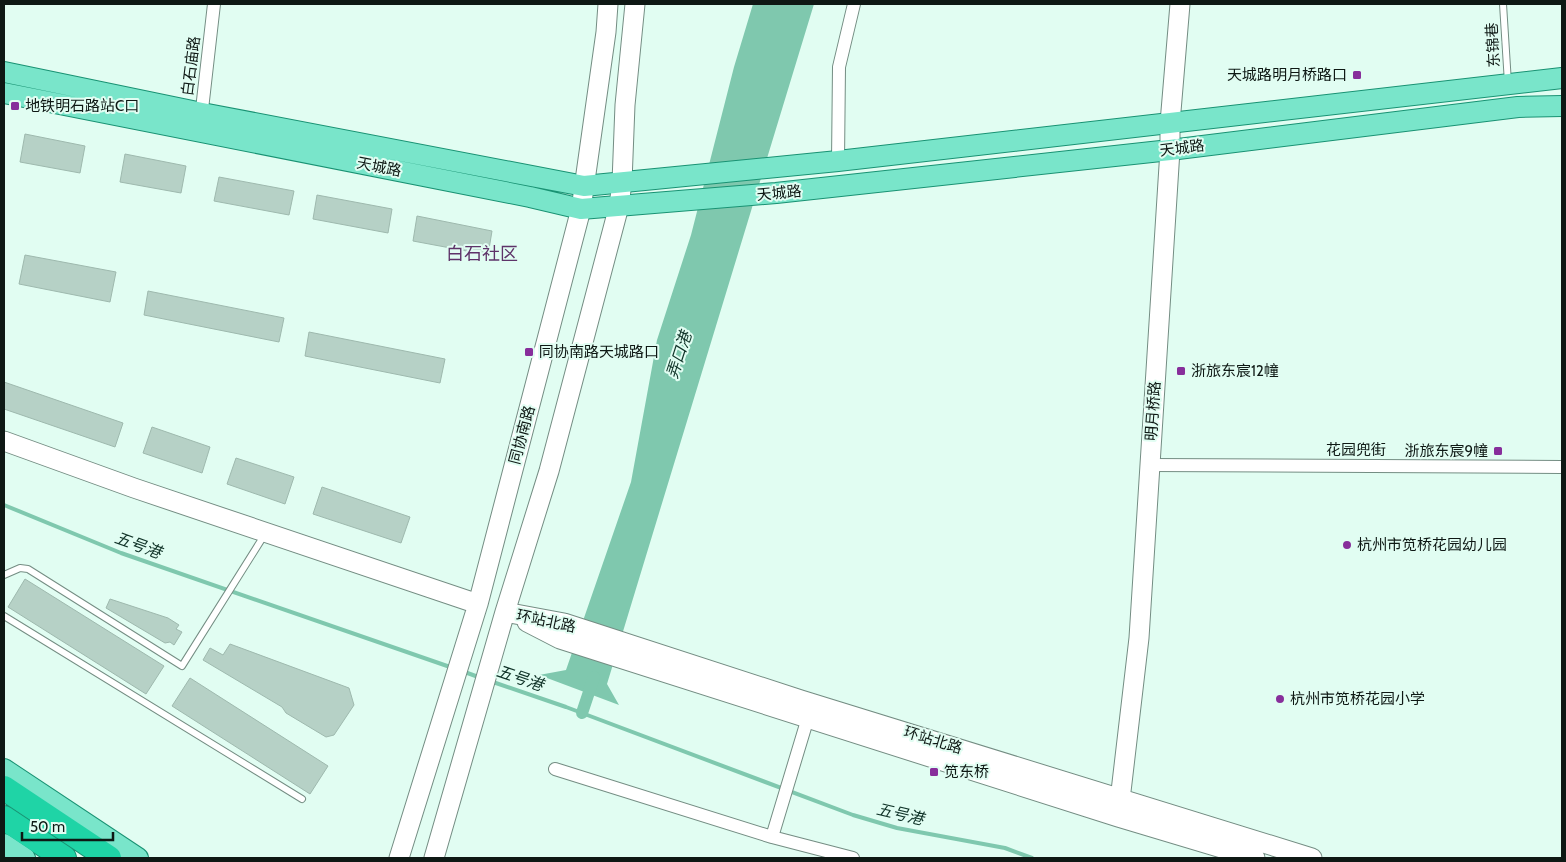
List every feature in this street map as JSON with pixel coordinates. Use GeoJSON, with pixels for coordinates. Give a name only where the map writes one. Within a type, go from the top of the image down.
{"type":"FeatureCollection","features":[{"type":"Feature","properties":{"kind":"highway"},"geometry":{"type":"LineString","coordinates":[[4,788],[109,858]]}},
{"type":"Feature","properties":{"kind":"highway"},"geometry":{"type":"LineString","coordinates":[[4,818],[64,858]]}},
{"type":"Feature","properties":{"kind":"main road","name":"同协南路"},"geometry":{"type":"LineString","coordinates":[[399,858],[478,604],[581,209],[606,32],[608,4]]}},
{"type":"Feature","properties":{"kind":"main road"},"geometry":{"type":"LineString","coordinates":[[434,858],[505,612],[549,471],[619,206],[622,182],[625,105],[635,4]]}},
{"type":"Feature","properties":{"kind":"main road","name":"明月桥路"},"geometry":{"type":"LineString","coordinates":[[1118,818],[1139,638],[1170,150],[1170,123],[1180,4]]}},
{"type":"Feature","properties":{"kind":"main road","name":"天城路"},"geometry":{"type":"LineString","coordinates":[[4,72],[199,122],[581,209],[776,194],[1170,150],[1518,106],[1562,106]]}},
{"type":"Feature","properties":{"kind":"main road","name":"天城路"},"geometry":{"type":"LineString","coordinates":[[4,93],[199,122],[584,186],[838,161],[1562,78]]}},
{"type":"Feature","properties":{"kind":"main road"},"geometry":{"type":"LineString","coordinates":[[4,440],[134,488],[478,604]]}},
{"type":"Feature","properties":{"kind":"main road","name":"环站北路"},"geometry":{"type":"LineString","coordinates":[[505,612],[636,654],[808,718],[1118,818],[1255,858]]}},
{"type":"Feature","properties":{"kind":"main road","name":"环站北路"},"geometry":{"type":"LineString","coordinates":[[808,718],[1120,798],[1312,858]]}},
{"type":"Feature","properties":{"kind":"main road"},"geometry":{"type":"LineString","coordinates":[[4,769],[138,858]]}},
{"type":"Feature","properties":{"kind":"main road"},"geometry":{"type":"LineString","coordinates":[[4,844],[25,858]]}},
{"type":"Feature","properties":{"kind":"street","name":"白石庙路"},"geometry":{"type":"LineString","coordinates":[[199,122],[214,4]]}},
{"type":"Feature","properties":{"kind":"street"},"geometry":{"type":"LineString","coordinates":[[838,161],[839,67],[854,4]]}},
{"type":"Feature","properties":{"kind":"street","name":"花园兜街"},"geometry":{"type":"LineString","coordinates":[[1150,464],[1562,467]]}},
{"type":"Feature","properties":{"kind":"street"},"geometry":{"type":"LineString","coordinates":[[772,837],[808,718]]}},
{"type":"Feature","properties":{"kind":"street"},"geometry":{"type":"LineString","coordinates":[[555,770],[772,837],[853,858]]}},
{"type":"Feature","properties":{"kind":"lane","name":"东锦巷"},"geometry":{"type":"LineString","coordinates":[[1503,4],[1508,84]]}},
{"type":"Feature","properties":{"kind":"lane"},"geometry":{"type":"LineString","coordinates":[[4,574],[20,568],[28,569],[182,666],[265,533]]}},
{"type":"Feature","properties":{"kind":"lane"},"geometry":{"type":"LineString","coordinates":[[4,616],[302,799]]}},
{"type":"Feature","properties":{"kind":"water"},"geometry":{"type":"Polygon","coordinates":[[[753,4],[814,4],[607,684],[619,705],[539,675],[566,670],[631,482],[657,340],[691,235],[734,67],[753,4]]]}},
{"type":"Feature","properties":{"kind":"building"},"geometry":{"type":"Polygon","coordinates":[[[25,134],[85,146],[80,173],[20,162],[25,134]]]}},
{"type":"Feature","properties":{"kind":"building"},"geometry":{"type":"Polygon","coordinates":[[[125,154],[186,166],[181,193],[120,182],[125,154]]]}},
{"type":"Feature","properties":{"kind":"building"},"geometry":{"type":"Polygon","coordinates":[[[219,177],[294,191],[289,215],[214,201],[219,177]]]}},
{"type":"Feature","properties":{"kind":"building"},"geometry":{"type":"Polygon","coordinates":[[[317,195],[392,209],[388,233],[313,219],[317,195]]]}},
{"type":"Feature","properties":{"kind":"building"},"geometry":{"type":"Polygon","coordinates":[[[417,216],[492,231],[488,255],[413,241],[417,216]]]}},
{"type":"Feature","properties":{"kind":"building"},"geometry":{"type":"Polygon","coordinates":[[[25,255],[116,272],[110,302],[19,284],[25,255]]]}},
{"type":"Feature","properties":{"kind":"building"},"geometry":{"type":"Polygon","coordinates":[[[148,291],[284,318],[279,342],[144,315],[148,291]]]}},
{"type":"Feature","properties":{"kind":"building"},"geometry":{"type":"Polygon","coordinates":[[[309,332],[445,359],[440,383],[305,356],[309,332]]]}},
{"type":"Feature","properties":{"kind":"building"},"geometry":{"type":"Polygon","coordinates":[[[4,382],[123,423],[115,447],[4,409],[4,382]]]}},
{"type":"Feature","properties":{"kind":"building"},"geometry":{"type":"Polygon","coordinates":[[[152,427],[210,447],[202,473],[143,453],[152,427]]]}},
{"type":"Feature","properties":{"kind":"building"},"geometry":{"type":"Polygon","coordinates":[[[236,458],[294,477],[285,504],[227,484],[236,458]]]}},
{"type":"Feature","properties":{"kind":"building"},"geometry":{"type":"Polygon","coordinates":[[[322,487],[410,517],[401,543],[313,514],[322,487]]]}},
{"type":"Feature","properties":{"kind":"building"},"geometry":{"type":"Polygon","coordinates":[[[25,579],[164,666],[146,694],[8,607],[25,579]]]}},
{"type":"Feature","properties":{"kind":"building"},"geometry":{"type":"Polygon","coordinates":[[[110,599],[168,618],[179,625],[176,629],[182,632],[174,645],[170,642],[165,643],[106,608],[110,599]]]}},
{"type":"Feature","properties":{"kind":"building"},"geometry":{"type":"Polygon","coordinates":[[[230,644],[349,688],[354,705],[334,735],[326,737],[286,713],[282,707],[203,660],[210,648],[223,655],[230,644]]]}},
{"type":"Feature","properties":{"kind":"building"},"geometry":{"type":"Polygon","coordinates":[[[190,678],[328,766],[310,794],[172,706],[190,678]]]}},
{"type":"Feature","properties":{"kind":"waterway","name":"五号港"},"geometry":{"type":"LineString","coordinates":[[4,505],[121,553],[453,668]]}},
{"type":"Feature","properties":{"kind":"waterway","name":"五号港"},"geometry":{"type":"LineString","coordinates":[[462,671],[481,678]]}},
{"type":"Feature","properties":{"kind":"waterway","name":"弄口港"},"geometry":{"type":"LineString","coordinates":[[582,713],[594,677]]}},
{"type":"Feature","properties":{"kind":"waterway","name":"五号港"},"geometry":{"type":"LineString","coordinates":[[490,681],[566,707],[853,815],[897,828],[1005,848],[1032,858]]}},
{"type":"Feature","properties":{"kind":"place","name":"天城路明月桥路口"},"geometry":{"type":"Point","coordinates":[1357,75]}},
{"type":"Feature","properties":{"kind":"place","name":"地铁明石路站C口"},"geometry":{"type":"Point","coordinates":[15,106]}},
{"type":"Feature","properties":{"kind":"place","name":"同协南路天城路口"},"geometry":{"type":"Point","coordinates":[529,352]}},
{"type":"Feature","properties":{"kind":"place","name":"浙旅东宸12幢"},"geometry":{"type":"Point","coordinates":[1181,371]}},
{"type":"Feature","properties":{"kind":"place","name":"浙旅东宸9幢"},"geometry":{"type":"Point","coordinates":[1498,451]}},
{"type":"Feature","properties":{"kind":"place","name":"杭州市笕桥花园幼儿园"},"geometry":{"type":"Point","coordinates":[1347,545]}},
{"type":"Feature","properties":{"kind":"place","name":"杭州市笕桥花园小学"},"geometry":{"type":"Point","coordinates":[1280,699]}},
{"type":"Feature","properties":{"kind":"place","name":"笕东桥"},"geometry":{"type":"Point","coordinates":[934,772]}},
{"type":"Feature","properties":{"kind":"district","name":"白石社区"},"geometry":{"type":"Point","coordinates":[482,254]}}]}
